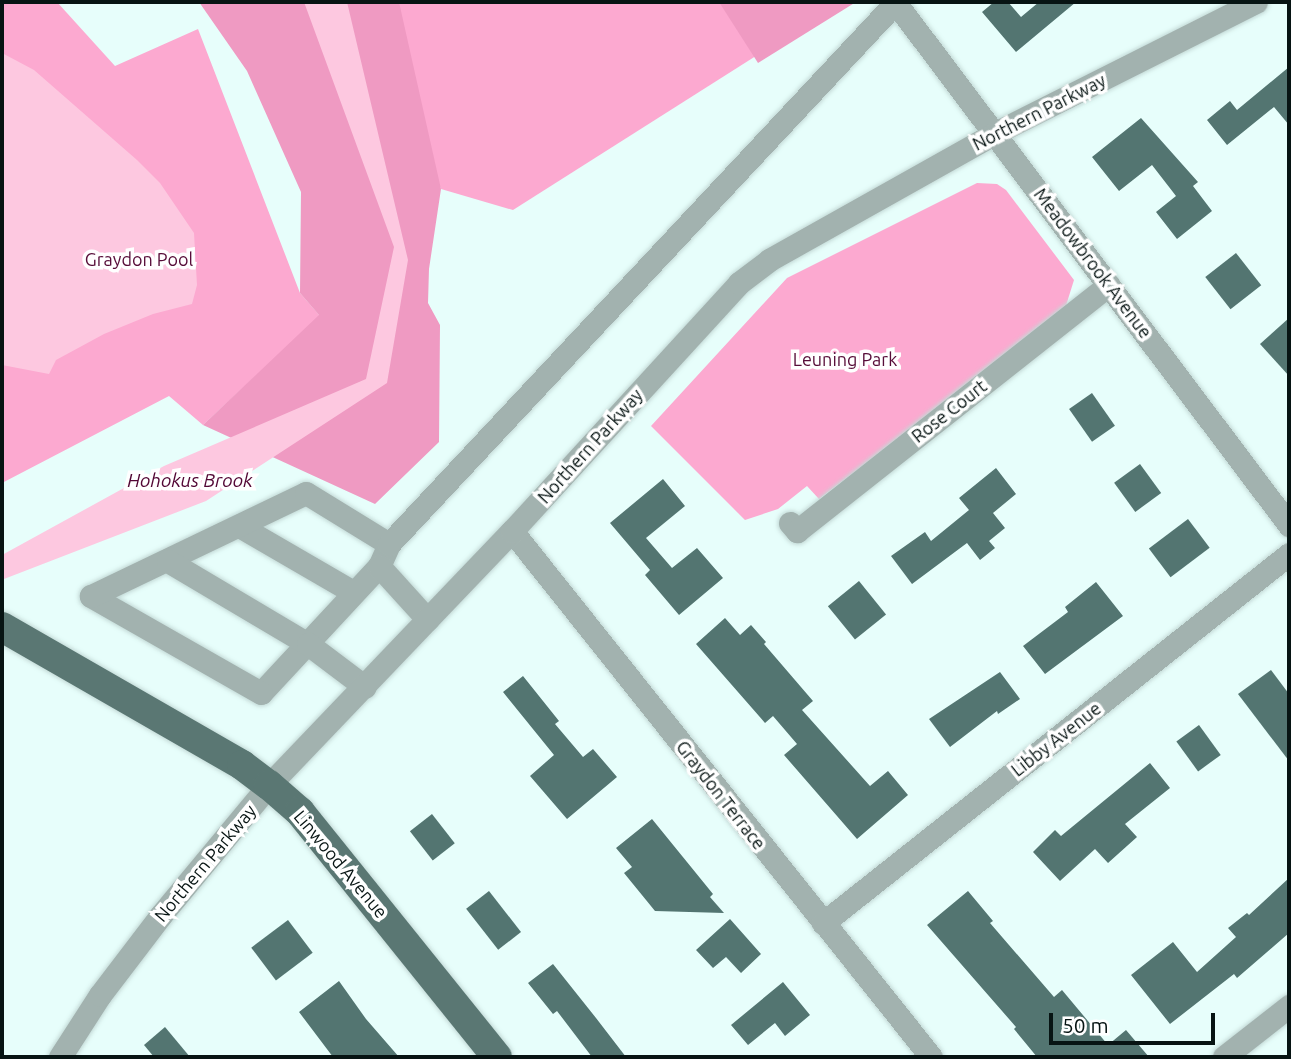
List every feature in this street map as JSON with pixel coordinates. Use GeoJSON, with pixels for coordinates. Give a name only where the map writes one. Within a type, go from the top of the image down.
{"type":"FeatureCollection","features":[{"type":"Feature","properties":{"kind":"main road","name":"Linwood Avenue"},"geometry":{"type":"LineString","coordinates":[[8,632],[242,765],[269,785],[300,813],[497,1057]]}},
{"type":"Feature","properties":{"kind":"street","name":"Meadowbrook Avenue"},"geometry":{"type":"LineString","coordinates":[[896,2],[1289,525]]}},
{"type":"Feature","properties":{"kind":"street"},"geometry":{"type":"LineString","coordinates":[[389,544],[306,493],[241,527],[91,596],[261,693],[379,566],[389,544],[896,2]]}},
{"type":"Feature","properties":{"kind":"street","name":"Northern Parkway"},"geometry":{"type":"LineString","coordinates":[[64,1055],[100,995],[161,915],[269,785],[512,531],[739,283],[769,260],[995,133],[1255,2]]}},
{"type":"Feature","properties":{"kind":"street","name":"Rose Court"},"geometry":{"type":"LineString","coordinates":[[790,523],[797,531],[1109,285]]}},
{"type":"Feature","properties":{"kind":"street"},"geometry":{"type":"LineString","coordinates":[[241,527],[353,592]]}},
{"type":"Feature","properties":{"kind":"street","name":"Graydon Terrace"},"geometry":{"type":"LineString","coordinates":[[512,531],[931,1057]]}},
{"type":"Feature","properties":{"kind":"street","name":"Libby Avenue"},"geometry":{"type":"LineString","coordinates":[[823,923],[1289,554]]}},
{"type":"Feature","properties":{"kind":"street"},"geometry":{"type":"LineString","coordinates":[[168,561],[308,644],[365,687]]}},
{"type":"Feature","properties":{"kind":"street"},"geometry":{"type":"LineString","coordinates":[[379,566],[427,619]]}},
{"type":"Feature","properties":{"kind":"street"},"geometry":{"type":"LineString","coordinates":[[1224,1057],[1289,1006]]}},
{"type":"Feature","properties":{"kind":"green space","name":"Graydon Pool"},"geometry":{"type":"Polygon","coordinates":[[[2,2],[57,2],[115,66],[198,29],[300,293],[320,316],[203,425],[169,396],[2,483],[2,2]]]}},
{"type":"Feature","properties":{"kind":"green space"},"geometry":{"type":"Polygon","coordinates":[[[371,2],[724,2],[759,54],[513,210],[441,189],[371,2]]]}},
{"type":"Feature","properties":{"kind":"green space","name":"Leuning Park"},"geometry":{"type":"Polygon","coordinates":[[[977,183],[997,184],[1006,190],[1074,280],[1064,312],[819,499],[807,486],[778,509],[745,520],[651,426],[787,278],[977,183]]]}},
{"type":"Feature","properties":{"kind":"shaded area"},"geometry":{"type":"Polygon","coordinates":[[[199,2],[399,2],[441,189],[429,269],[428,303],[440,325],[439,442],[375,504],[203,425],[319,315],[300,293],[301,192],[247,71],[199,2]]]}},
{"type":"Feature","properties":{"kind":"shaded area"},"geometry":{"type":"Polygon","coordinates":[[[719,2],[856,2],[758,63],[719,2]]]}},
{"type":"Feature","properties":{"kind":"water","name":"Hohokus Brook"},"geometry":{"type":"Polygon","coordinates":[[[304,2],[347,2],[408,260],[387,383],[206,501],[4,579],[2,555],[164,466],[366,379],[394,247],[304,2]]]}},
{"type":"Feature","properties":{"kind":"water","name":"Graydon Pool"},"geometry":{"type":"Polygon","coordinates":[[[2,53],[34,70],[137,160],[160,183],[194,233],[197,285],[192,304],[153,314],[104,334],[56,360],[49,374],[2,365],[2,53]]]}},
{"type":"Feature","properties":{"kind":"building"},"geometry":{"type":"Polygon","coordinates":[[[994,2],[1008,2],[1021,17],[1039,2],[1076,2],[1016,52],[982,12],[994,2]]]}},
{"type":"Feature","properties":{"kind":"building"},"geometry":{"type":"Polygon","coordinates":[[[1289,67],[1289,125],[1274,107],[1227,145],[1207,120],[1230,101],[1237,110],[1289,67]]]}},
{"type":"Feature","properties":{"kind":"building"},"geometry":{"type":"Polygon","coordinates":[[[1141,118],[1198,182],[1193,186],[1212,211],[1177,239],[1156,212],[1176,196],[1152,165],[1119,191],[1092,157],[1141,118]]]}},
{"type":"Feature","properties":{"kind":"building"},"geometry":{"type":"Polygon","coordinates":[[[1236,253],[1261,285],[1231,309],[1205,277],[1236,253]]]}},
{"type":"Feature","properties":{"kind":"building"},"geometry":{"type":"Polygon","coordinates":[[[1289,318],[1289,376],[1260,344],[1289,318]]]}},
{"type":"Feature","properties":{"kind":"building"},"geometry":{"type":"Polygon","coordinates":[[[1092,393],[1115,426],[1092,442],[1069,409],[1092,393]]]}},
{"type":"Feature","properties":{"kind":"building"},"geometry":{"type":"Polygon","coordinates":[[[1140,464],[1161,493],[1135,512],[1114,483],[1140,464]]]}},
{"type":"Feature","properties":{"kind":"building"},"geometry":{"type":"Polygon","coordinates":[[[996,468],[1016,494],[993,513],[1005,528],[989,541],[995,548],[980,560],[967,543],[912,584],[891,556],[925,532],[931,541],[969,510],[959,498],[996,468]]]}},
{"type":"Feature","properties":{"kind":"building"},"geometry":{"type":"Polygon","coordinates":[[[663,479],[685,506],[646,538],[672,568],[697,548],[723,578],[679,615],[645,575],[650,570],[610,523],[663,479]]]}},
{"type":"Feature","properties":{"kind":"building"},"geometry":{"type":"Polygon","coordinates":[[[1188,519],[1210,548],[1171,577],[1149,548],[1188,519]]]}},
{"type":"Feature","properties":{"kind":"building"},"geometry":{"type":"Polygon","coordinates":[[[859,581],[886,614],[855,640],[828,606],[859,581]]]}},
{"type":"Feature","properties":{"kind":"building"},"geometry":{"type":"Polygon","coordinates":[[[1096,582],[1123,616],[1045,674],[1023,646],[1068,612],[1065,607],[1096,582]]]}},
{"type":"Feature","properties":{"kind":"building"},"geometry":{"type":"Polygon","coordinates":[[[725,618],[740,635],[751,625],[766,642],[764,644],[813,701],[802,710],[870,786],[888,771],[908,795],[857,839],[784,755],[797,744],[773,716],[765,723],[696,644],[725,618]]]}},
{"type":"Feature","properties":{"kind":"building"},"geometry":{"type":"Polygon","coordinates":[[[1271,670],[1289,694],[1289,761],[1238,694],[1271,670]]]}},
{"type":"Feature","properties":{"kind":"building"},"geometry":{"type":"Polygon","coordinates":[[[1000,672],[1020,699],[998,714],[997,711],[950,747],[929,719],[1000,672]]]}},
{"type":"Feature","properties":{"kind":"building"},"geometry":{"type":"Polygon","coordinates":[[[523,676],[559,721],[555,724],[583,757],[593,749],[617,777],[567,819],[530,776],[554,755],[503,692],[523,676]]]}},
{"type":"Feature","properties":{"kind":"building"},"geometry":{"type":"Polygon","coordinates":[[[1199,725],[1221,755],[1198,771],[1176,741],[1199,725]]]}},
{"type":"Feature","properties":{"kind":"building"},"geometry":{"type":"Polygon","coordinates":[[[1150,763],[1170,788],[1125,824],[1137,837],[1108,863],[1095,849],[1060,881],[1033,852],[1055,830],[1061,836],[1150,763]]]}},
{"type":"Feature","properties":{"kind":"building"},"geometry":{"type":"Polygon","coordinates":[[[432,814],[455,843],[433,860],[410,831],[432,814]]]}},
{"type":"Feature","properties":{"kind":"building"},"geometry":{"type":"Polygon","coordinates":[[[652,819],[713,894],[710,897],[724,913],[655,911],[624,873],[632,867],[616,848],[652,819]]]}},
{"type":"Feature","properties":{"kind":"building"},"geometry":{"type":"Polygon","coordinates":[[[1289,878],[1289,933],[1237,978],[1234,974],[1170,1024],[1131,975],[1173,942],[1197,972],[1236,937],[1228,928],[1247,913],[1249,915],[1289,878]]]}},
{"type":"Feature","properties":{"kind":"building"},"geometry":{"type":"Polygon","coordinates":[[[489,891],[521,932],[498,950],[466,909],[489,891]]]}},
{"type":"Feature","properties":{"kind":"building"},"geometry":{"type":"Polygon","coordinates":[[[968,891],[993,921],[990,923],[1054,997],[1062,990],[1108,1045],[1126,1030],[1149,1057],[1037,1057],[1014,1029],[1016,1027],[927,925],[968,891]]]}},
{"type":"Feature","properties":{"kind":"building"},"geometry":{"type":"Polygon","coordinates":[[[730,919],[761,954],[741,973],[726,957],[713,968],[696,950],[730,919]]]}},
{"type":"Feature","properties":{"kind":"building"},"geometry":{"type":"Polygon","coordinates":[[[288,920],[313,953],[276,980],[251,948],[288,920]]]}},
{"type":"Feature","properties":{"kind":"building"},"geometry":{"type":"Polygon","coordinates":[[[553,964],[626,1057],[592,1057],[557,1011],[553,1014],[528,983],[553,964]]]}},
{"type":"Feature","properties":{"kind":"building"},"geometry":{"type":"Polygon","coordinates":[[[339,981],[366,1019],[399,1057],[333,1057],[299,1012],[339,981]]]}},
{"type":"Feature","properties":{"kind":"building"},"geometry":{"type":"Polygon","coordinates":[[[783,982],[810,1015],[785,1036],[775,1023],[748,1045],[731,1025],[783,982]]]}},
{"type":"Feature","properties":{"kind":"building"},"geometry":{"type":"Polygon","coordinates":[[[165,1027],[190,1057],[154,1057],[144,1045],[165,1027]]]}}]}
